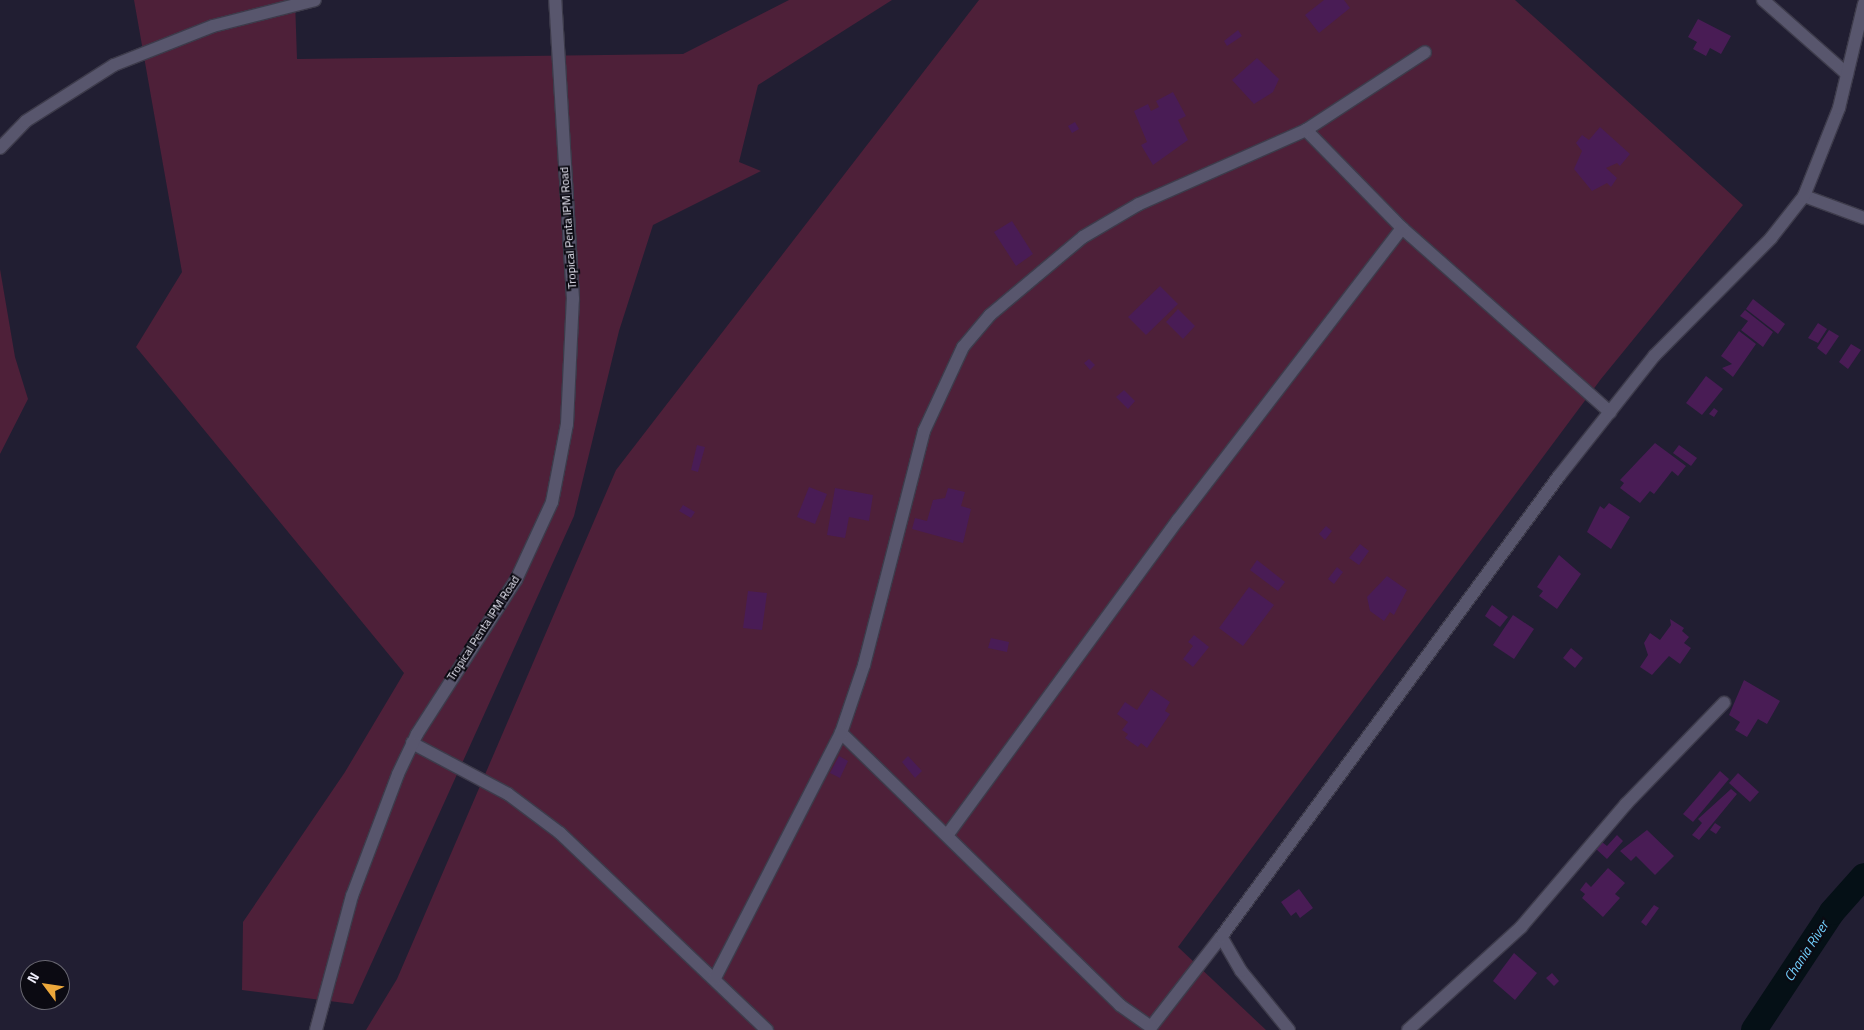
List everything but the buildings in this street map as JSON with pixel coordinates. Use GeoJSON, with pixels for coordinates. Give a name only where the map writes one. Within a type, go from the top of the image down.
{"type":"FeatureCollection","features":[{"type":"Feature","properties":{"kind":"street"},"geometry":{"type":"LineString","coordinates":[[0,148],[26,121],[114,65],[213,26],[315,0]]}},
{"type":"Feature","properties":{"kind":"street","name":"Tropical Penta IPM Road"},"geometry":{"type":"LineString","coordinates":[[316,1030],[352,896],[412,743],[516,580],[554,492],[567,424],[573,299],[555,0]]}},
{"type":"Feature","properties":{"kind":"street"},"geometry":{"type":"LineString","coordinates":[[1763,0],[1847,74]]}},
{"type":"Feature","properties":{"kind":"street"},"geometry":{"type":"LineString","coordinates":[[841,733],[948,834],[1120,1005],[1150,1028],[1221,937],[1610,412],[1654,356],[1771,238],[1804,196],[1825,151],[1847,74],[1864,4]]}},
{"type":"Feature","properties":{"kind":"street"},"geometry":{"type":"LineString","coordinates":[[715,978],[841,733],[864,666],[924,431],[963,346],[990,315],[1083,237],[1139,204],[1306,130],[1425,52]]}},
{"type":"Feature","properties":{"kind":"street"},"geometry":{"type":"LineString","coordinates":[[1306,130],[1402,228],[1610,412]]}},
{"type":"Feature","properties":{"kind":"street"},"geometry":{"type":"LineString","coordinates":[[1804,196],[1864,218]]}},
{"type":"Feature","properties":{"kind":"street"},"geometry":{"type":"LineString","coordinates":[[948,834],[1178,520],[1402,228]]}},
{"type":"Feature","properties":{"kind":"street"},"geometry":{"type":"LineString","coordinates":[[1408,1030],[1521,927],[1626,804],[1724,703]]}},
{"type":"Feature","properties":{"kind":"street"},"geometry":{"type":"LineString","coordinates":[[412,743],[508,794],[553,828],[715,978],[767,1030]]}},
{"type":"Feature","properties":{"kind":"street"},"geometry":{"type":"LineString","coordinates":[[1221,937],[1241,971],[1289,1030]]}},
{"type":"Feature","properties":{"kind":"shaded area"},"geometry":{"type":"Polygon","coordinates":[[[134,0],[295,0],[297,59],[683,54],[789,0],[892,0],[758,85],[739,162],[761,171],[653,225],[619,331],[574,516],[353,1004],[242,990],[243,922],[345,772],[404,673],[136,347],[182,272],[134,0]]]}},
{"type":"Feature","properties":{"kind":"shaded area"},"geometry":{"type":"Polygon","coordinates":[[[979,0],[1515,0],[1743,205],[1601,379],[1178,947],[1266,1030],[366,1030],[397,979],[616,470],[979,0]]]}},
{"type":"Feature","properties":{"kind":"shaded area"},"geometry":{"type":"Polygon","coordinates":[[[0,269],[15,357],[28,399],[0,454],[0,269]]]}},
{"type":"Feature","properties":{"kind":"waterway","name":"Chania River"},"geometry":{"type":"LineString","coordinates":[[1754,1030],[1832,912],[1864,876]]}}]}
